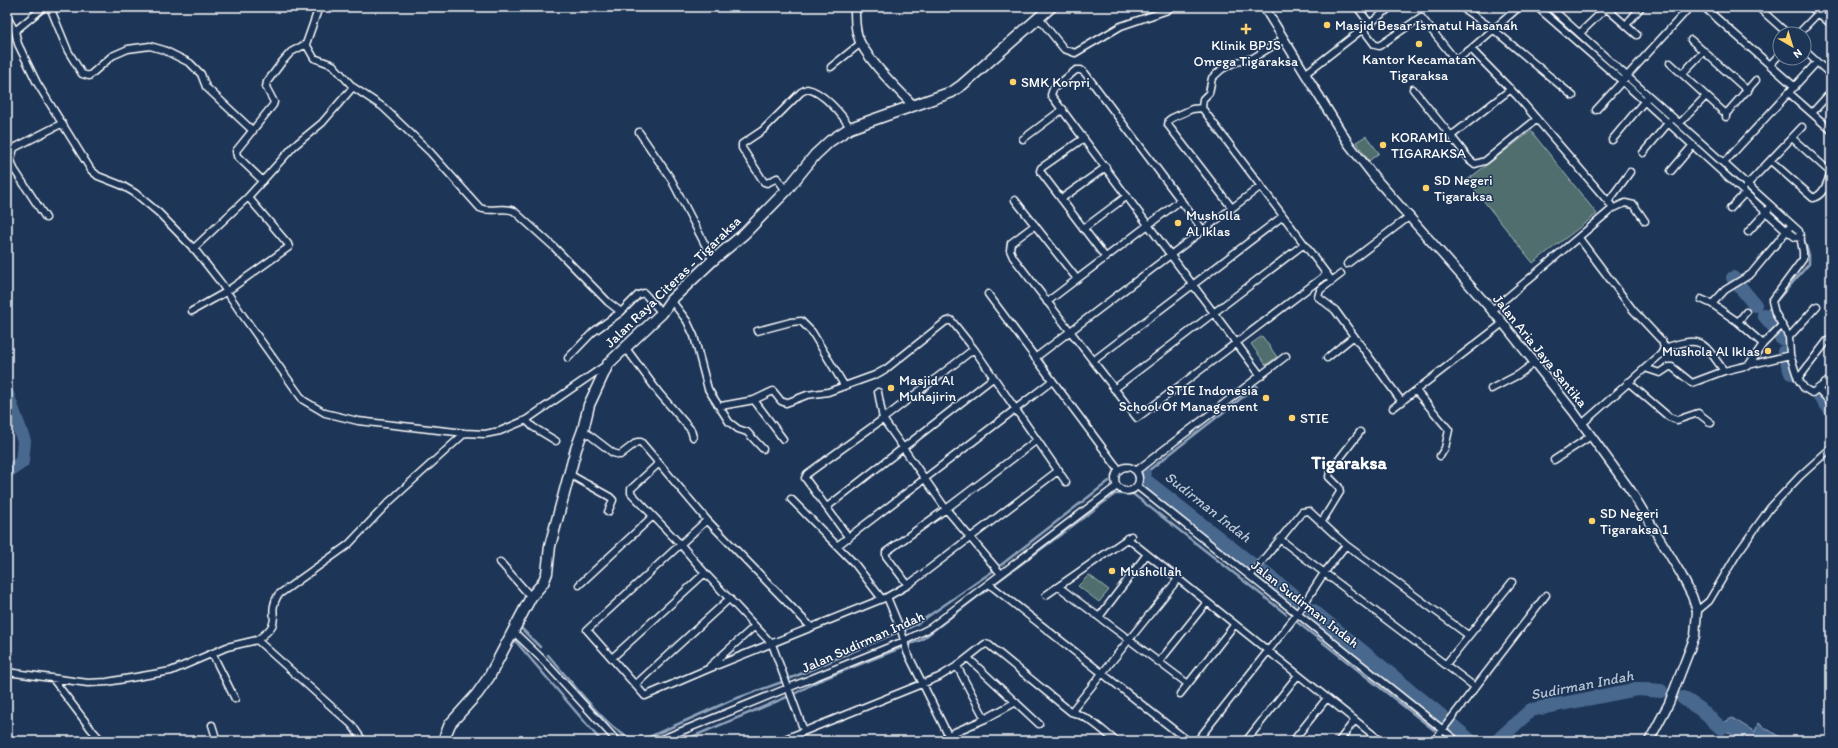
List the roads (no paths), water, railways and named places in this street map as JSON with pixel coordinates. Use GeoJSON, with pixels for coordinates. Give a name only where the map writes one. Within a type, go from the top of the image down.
{"type":"FeatureCollection","features":[{"type":"Feature","properties":{"kind":"main road","name":"Jalan Raya Citeras - Tigaraksa"},"geometry":{"type":"LineString","coordinates":[[443,741],[450,724],[477,694],[489,677],[512,630],[531,597],[543,583],[547,573],[550,546],[589,405],[608,364],[662,313],[671,300],[713,260],[744,234],[786,191],[815,155],[830,141],[850,128],[914,105],[945,96],[962,85],[1050,7]]}},
{"type":"Feature","properties":{"kind":"street"},"geometry":{"type":"LineString","coordinates":[[16,31],[44,7]]}},
{"type":"Feature","properties":{"kind":"street"},"geometry":{"type":"LineString","coordinates":[[50,7],[68,51],[82,74],[89,76],[112,56],[128,49],[150,46],[164,50],[190,63],[201,74],[206,87],[253,131]]}},
{"type":"Feature","properties":{"kind":"street"},"geometry":{"type":"LineString","coordinates":[[263,181],[236,154],[242,143],[253,131],[274,102],[266,87],[267,82],[282,62],[292,52],[306,44],[319,7]]}},
{"type":"Feature","properties":{"kind":"street"},"geometry":{"type":"LineString","coordinates":[[855,7],[854,19],[860,43],[898,90],[914,105]]}},
{"type":"Feature","properties":{"kind":"street","name":"Jalan Aria Jaya Santika"},"geometry":{"type":"LineString","coordinates":[[1264,7],[1348,142],[1376,179],[1410,216],[1425,237],[1503,323],[1582,424],[1630,491],[1681,574],[1692,596],[1697,611],[1695,636],[1688,657],[1650,741]]}},
{"type":"Feature","properties":{"kind":"street"},"geometry":{"type":"LineString","coordinates":[[1357,7],[1370,24]]}},
{"type":"Feature","properties":{"kind":"street"},"geometry":{"type":"LineString","coordinates":[[1305,74],[1391,7]]}},
{"type":"Feature","properties":{"kind":"street"},"geometry":{"type":"LineString","coordinates":[[1461,7],[1493,29],[1573,96]]}},
{"type":"Feature","properties":{"kind":"street"},"geometry":{"type":"LineString","coordinates":[[1363,29],[1375,45],[1379,46],[1421,17],[1454,58],[1460,57],[1471,49],[1519,7]]}},
{"type":"Feature","properties":{"kind":"street"},"geometry":{"type":"LineString","coordinates":[[1537,7],[1669,123],[1787,231],[1795,237],[1800,238]]}},
{"type":"Feature","properties":{"kind":"street"},"geometry":{"type":"LineString","coordinates":[[1550,7],[1772,205],[1799,231],[1803,259],[1772,301],[1775,313],[1789,337],[1790,354],[1798,379],[1809,392],[1812,393],[1831,379]]}},
{"type":"Feature","properties":{"kind":"street"},"geometry":{"type":"LineString","coordinates":[[1580,33],[1605,7],[1637,36]]}},
{"type":"Feature","properties":{"kind":"street"},"geometry":{"type":"LineString","coordinates":[[1626,25],[1641,7]]}},
{"type":"Feature","properties":{"kind":"street"},"geometry":{"type":"LineString","coordinates":[[1596,110],[1626,75],[1690,7]]}},
{"type":"Feature","properties":{"kind":"street"},"geometry":{"type":"LineString","coordinates":[[1704,7],[1795,87]]}},
{"type":"Feature","properties":{"kind":"street"},"geometry":{"type":"LineString","coordinates":[[1758,7],[1779,26]]}},
{"type":"Feature","properties":{"kind":"street"},"geometry":{"type":"LineString","coordinates":[[1811,7],[1831,24]]}},
{"type":"Feature","properties":{"kind":"street"},"geometry":{"type":"LineString","coordinates":[[1806,26],[1824,7]]}},
{"type":"Feature","properties":{"kind":"street"},"geometry":{"type":"LineString","coordinates":[[1038,17],[1064,49],[1075,53],[1121,26],[1168,10]]}},
{"type":"Feature","properties":{"kind":"street"},"geometry":{"type":"LineString","coordinates":[[7,17],[16,31],[18,44],[37,83],[61,124],[91,170],[98,176],[121,185],[146,201],[193,249],[221,283],[303,400],[325,413],[358,421],[485,434],[500,431],[526,420],[608,364]]}},
{"type":"Feature","properties":{"kind":"street"},"geometry":{"type":"LineString","coordinates":[[1284,39],[1253,58],[1233,63],[1222,69],[1212,78],[1209,93],[1203,99],[1202,108],[1332,281]]}},
{"type":"Feature","properties":{"kind":"street"},"geometry":{"type":"LineString","coordinates":[[1691,40],[1748,91]]}},
{"type":"Feature","properties":{"kind":"street"},"geometry":{"type":"LineString","coordinates":[[831,66],[860,43]]}},
{"type":"Feature","properties":{"kind":"street"},"geometry":{"type":"LineString","coordinates":[[306,44],[314,58],[333,65],[353,87],[383,107],[430,152],[480,208],[485,210],[508,209],[514,211],[554,247],[608,302],[622,312]]}},
{"type":"Feature","properties":{"kind":"street"},"geometry":{"type":"LineString","coordinates":[[1471,49],[1511,89],[1608,202],[1612,209]]}},
{"type":"Feature","properties":{"kind":"street"},"geometry":{"type":"LineString","coordinates":[[1682,74],[1704,51]]}},
{"type":"Feature","properties":{"kind":"street"},"geometry":{"type":"LineString","coordinates":[[1812,59],[1831,75]]}},
{"type":"Feature","properties":{"kind":"street"},"geometry":{"type":"LineString","coordinates":[[1670,63],[1726,115],[1756,80]]}},
{"type":"Feature","properties":{"kind":"street"},"geometry":{"type":"LineString","coordinates":[[1724,163],[1816,63]]}},
{"type":"Feature","properties":{"kind":"street"},"geometry":{"type":"LineString","coordinates":[[1203,230],[1085,73],[1080,70],[1076,70],[1051,92],[1261,376]]}},
{"type":"Feature","properties":{"kind":"street"},"geometry":{"type":"LineString","coordinates":[[193,249],[248,197],[294,146],[322,123],[353,87]]}},
{"type":"Feature","properties":{"kind":"street"},"geometry":{"type":"LineString","coordinates":[[786,191],[777,178],[767,183],[764,182],[742,148],[742,144],[763,130],[801,92],[807,89],[813,90],[838,111],[850,128]]}},
{"type":"Feature","properties":{"kind":"street"},"geometry":{"type":"LineString","coordinates":[[1413,89],[1470,160],[1479,164],[1537,119]]}},
{"type":"Feature","properties":{"kind":"street"},"geometry":{"type":"LineString","coordinates":[[1452,136],[1511,89]]}},
{"type":"Feature","properties":{"kind":"street"},"geometry":{"type":"LineString","coordinates":[[1812,113],[1831,92]]}},
{"type":"Feature","properties":{"kind":"street"},"geometry":{"type":"LineString","coordinates":[[1789,93],[1831,130]]}},
{"type":"Feature","properties":{"kind":"street"},"geometry":{"type":"LineString","coordinates":[[1612,140],[1644,101],[1650,96]]}},
{"type":"Feature","properties":{"kind":"street"},"geometry":{"type":"LineString","coordinates":[[1680,123],[1706,96]]}},
{"type":"Feature","properties":{"kind":"street"},"geometry":{"type":"LineString","coordinates":[[1202,108],[1192,109],[1172,118],[1169,120],[1168,125],[1232,208]]}},
{"type":"Feature","properties":{"kind":"street"},"geometry":{"type":"LineString","coordinates":[[1022,139],[1063,109]]}},
{"type":"Feature","properties":{"kind":"street"},"geometry":{"type":"LineString","coordinates":[[1643,153],[1673,117]]}},
{"type":"Feature","properties":{"kind":"street"},"geometry":{"type":"LineString","coordinates":[[46,218],[14,169],[11,160],[10,148],[61,124]]}},
{"type":"Feature","properties":{"kind":"street"},"geometry":{"type":"LineString","coordinates":[[1730,209],[1748,184],[1802,127]]}},
{"type":"Feature","properties":{"kind":"street"},"geometry":{"type":"LineString","coordinates":[[639,132],[671,180],[713,260]]}},
{"type":"Feature","properties":{"kind":"street"},"geometry":{"type":"LineString","coordinates":[[1084,138],[1040,170],[1061,200],[1106,258]]}},
{"type":"Feature","properties":{"kind":"street"},"geometry":{"type":"LineString","coordinates":[[1771,161],[1813,198],[1821,192],[1831,170],[1792,138]]}},
{"type":"Feature","properties":{"kind":"street"},"geometry":{"type":"LineString","coordinates":[[1671,171],[1693,145]]}},
{"type":"Feature","properties":{"kind":"street"},"geometry":{"type":"LineString","coordinates":[[1061,200],[1106,167]]}},
{"type":"Feature","properties":{"kind":"street"},"geometry":{"type":"LineString","coordinates":[[1608,202],[1630,172]]}},
{"type":"Feature","properties":{"kind":"street"},"geometry":{"type":"LineString","coordinates":[[1035,358],[1261,186]]}},
{"type":"Feature","properties":{"kind":"street"},"geometry":{"type":"LineString","coordinates":[[1084,229],[1127,196]]}},
{"type":"Feature","properties":{"kind":"street"},"geometry":{"type":"LineString","coordinates":[[192,311],[226,292],[289,247],[248,197]]}},
{"type":"Feature","properties":{"kind":"street"},"geometry":{"type":"LineString","coordinates":[[1015,200],[1077,279]]}},
{"type":"Feature","properties":{"kind":"street"},"geometry":{"type":"LineString","coordinates":[[1047,302],[1181,200]]}},
{"type":"Feature","properties":{"kind":"street"},"geometry":{"type":"LineString","coordinates":[[1491,311],[1612,209],[1625,203],[1634,205],[1646,221]]}},
{"type":"Feature","properties":{"kind":"street"},"geometry":{"type":"LineString","coordinates":[[1748,232],[1772,205]]}},
{"type":"Feature","properties":{"kind":"street"},"geometry":{"type":"LineString","coordinates":[[1093,362],[1283,216]]}},
{"type":"Feature","properties":{"kind":"street"},"geometry":{"type":"LineString","coordinates":[[1347,264],[1410,216]]}},
{"type":"Feature","properties":{"kind":"street"},"geometry":{"type":"LineString","coordinates":[[1035,224],[1011,243],[1010,250],[1013,257],[1137,418],[1327,274]]}},
{"type":"Feature","properties":{"kind":"street"},"geometry":{"type":"LineString","coordinates":[[1712,304],[1725,290],[1751,274],[1793,224]]}},
{"type":"Feature","properties":{"kind":"street"},"geometry":{"type":"LineString","coordinates":[[1579,238],[1633,310],[1662,341],[1664,348],[1661,354],[1582,424]]}},
{"type":"Feature","properties":{"kind":"street"},"geometry":{"type":"LineString","coordinates":[[1114,389],[1304,244]]}},
{"type":"Feature","properties":{"kind":"street"},"geometry":{"type":"LineString","coordinates":[[1341,274],[1320,290],[1318,297],[1335,310],[1402,402]]}},
{"type":"Feature","properties":{"kind":"street"},"geometry":{"type":"LineString","coordinates":[[568,358],[593,332],[622,312],[638,295],[644,293],[662,313]]}},
{"type":"Feature","properties":{"kind":"street"},"geometry":{"type":"LineString","coordinates":[[988,294],[1119,470]]}},
{"type":"Feature","properties":{"kind":"street"},"geometry":{"type":"LineString","coordinates":[[1701,299],[1712,304],[1738,322],[1763,344]]}},
{"type":"Feature","properties":{"kind":"street"},"geometry":{"type":"LineString","coordinates":[[671,300],[687,321],[701,360],[708,389],[733,426],[747,432],[755,438],[763,449]]}},
{"type":"Feature","properties":{"kind":"street"},"geometry":{"type":"LineString","coordinates":[[1789,337],[1817,306]]}},
{"type":"Feature","properties":{"kind":"street"},"geometry":{"type":"LineString","coordinates":[[1738,322],[1746,312]]}},
{"type":"Feature","properties":{"kind":"street"},"geometry":{"type":"LineString","coordinates":[[720,406],[754,400],[773,391],[781,401],[786,403],[807,396],[828,392],[881,372],[948,320],[950,320],[974,349],[1066,482]]}},
{"type":"Feature","properties":{"kind":"street"},"geometry":{"type":"LineString","coordinates":[[757,331],[792,322],[801,322],[812,332],[844,385]]}},
{"type":"Feature","properties":{"kind":"street"},"geometry":{"type":"LineString","coordinates":[[1393,408],[1416,392],[1503,323]]}},
{"type":"Feature","properties":{"kind":"street"},"geometry":{"type":"LineString","coordinates":[[1748,366],[1763,344],[1782,325]]}},
{"type":"Feature","properties":{"kind":"street"},"geometry":{"type":"LineString","coordinates":[[1327,358],[1354,336]]}},
{"type":"Feature","properties":{"kind":"street"},"geometry":{"type":"LineString","coordinates":[[1664,348],[1689,340],[1698,341],[1713,356],[1724,371]]}},
{"type":"Feature","properties":{"kind":"street"},"geometry":{"type":"LineString","coordinates":[[1798,379],[1827,341]]}},
{"type":"Feature","properties":{"kind":"street"},"geometry":{"type":"LineString","coordinates":[[625,347],[659,392],[691,430],[693,437]]}},
{"type":"Feature","properties":{"kind":"street"},"geometry":{"type":"LineString","coordinates":[[849,538],[805,478],[807,474],[974,349]]}},
{"type":"Feature","properties":{"kind":"street"},"geometry":{"type":"LineString","coordinates":[[1645,368],[1660,373],[1668,367],[1672,367],[1692,383],[1724,371],[1790,354]]}},
{"type":"Feature","properties":{"kind":"street"},"geometry":{"type":"LineString","coordinates":[[1136,471],[1286,356]]}},
{"type":"Feature","properties":{"kind":"street"},"geometry":{"type":"LineString","coordinates":[[1490,389],[1518,375],[1534,363]]}},
{"type":"Feature","properties":{"kind":"street"},"geometry":{"type":"LineString","coordinates":[[827,508],[993,378]]}},
{"type":"Feature","properties":{"kind":"street"},"geometry":{"type":"LineString","coordinates":[[837,546],[1052,381]]}},
{"type":"Feature","properties":{"kind":"street"},"geometry":{"type":"LineString","coordinates":[[1628,382],[1669,418],[1677,420],[1698,413],[1710,423]]}},
{"type":"Feature","properties":{"kind":"street"},"geometry":{"type":"LineString","coordinates":[[1818,390],[1831,403]]}},
{"type":"Feature","properties":{"kind":"street"},"geometry":{"type":"LineString","coordinates":[[878,392],[882,419],[946,509],[1001,574]]}},
{"type":"Feature","properties":{"kind":"street"},"geometry":{"type":"LineString","coordinates":[[1416,392],[1449,430],[1445,448],[1440,456]]}},
{"type":"Feature","properties":{"kind":"street"},"geometry":{"type":"LineString","coordinates":[[754,400],[783,439]]}},
{"type":"Feature","properties":{"kind":"street"},"geometry":{"type":"LineString","coordinates":[[526,420],[533,427],[556,441]]}},
{"type":"Feature","properties":{"kind":"street"},"geometry":{"type":"LineString","coordinates":[[583,430],[613,453],[620,454],[640,441],[707,520],[811,626]]}},
{"type":"Feature","properties":{"kind":"street"},"geometry":{"type":"LineString","coordinates":[[1321,523],[1340,492],[1339,488],[1329,477],[1330,471],[1360,432]]}},
{"type":"Feature","properties":{"kind":"street"},"geometry":{"type":"LineString","coordinates":[[7,672],[88,683],[107,682],[171,671],[186,666],[227,647],[257,640],[271,629],[274,624],[274,604],[278,595],[348,546],[389,502],[465,433]]}},
{"type":"Feature","properties":{"kind":"street"},"geometry":{"type":"LineString","coordinates":[[1554,460],[1591,436]]}},
{"type":"Feature","properties":{"kind":"street"},"geometry":{"type":"LineString","coordinates":[[908,585],[886,556],[886,552],[946,509],[1037,440]]}},
{"type":"Feature","properties":{"kind":"street"},"geometry":{"type":"LineString","coordinates":[[1697,611],[1709,601],[1737,554],[1770,508],[1795,480],[1831,448]]}},
{"type":"Feature","properties":{"kind":"street"},"geometry":{"type":"LineString","coordinates":[[658,464],[632,489],[631,494],[681,545],[705,573],[772,644],[804,731]]}},
{"type":"Feature","properties":{"kind":"street"},"geometry":{"type":"LineString","coordinates":[[1128,466],[1136,471],[1138,475],[1137,486],[1129,491],[1122,490],[1116,486],[1114,480],[1119,470],[1128,466]]}},
{"type":"Feature","properties":{"kind":"street"},"geometry":{"type":"LineString","coordinates":[[707,520],[587,630],[645,696],[772,644],[811,626],[885,598],[908,585],[1059,470]]}},
{"type":"Feature","properties":{"kind":"street"},"geometry":{"type":"LineString","coordinates":[[569,474],[610,497],[613,500],[608,512]]}},
{"type":"Feature","properties":{"kind":"street","name":"Jalan Sudirman Indah"},"geometry":{"type":"LineString","coordinates":[[657,741],[904,641],[930,628],[1116,486]]}},
{"type":"Feature","properties":{"kind":"street","name":"Jalan Sudirman Indah"},"geometry":{"type":"LineString","coordinates":[[1137,486],[1444,729],[1457,741]]}},
{"type":"Feature","properties":{"kind":"street"},"geometry":{"type":"LineString","coordinates":[[791,499],[885,598],[904,641],[907,652],[949,738],[1016,702]]}},
{"type":"Feature","properties":{"kind":"street"},"geometry":{"type":"LineString","coordinates":[[1250,576],[1281,540],[1302,512],[1309,511],[1346,545],[1468,635]]}},
{"type":"Feature","properties":{"kind":"street"},"geometry":{"type":"LineString","coordinates":[[579,585],[653,516]]}},
{"type":"Feature","properties":{"kind":"street"},"geometry":{"type":"LineString","coordinates":[[1046,595],[1129,537],[1147,554],[1381,741]]}},
{"type":"Feature","properties":{"kind":"street"},"geometry":{"type":"LineString","coordinates":[[1281,540],[1446,664],[1474,687]]}},
{"type":"Feature","properties":{"kind":"street"},"geometry":{"type":"LineString","coordinates":[[1197,741],[1298,613],[1324,573],[1346,545]]}},
{"type":"Feature","properties":{"kind":"street"},"geometry":{"type":"LineString","coordinates":[[1099,617],[1147,554]]}},
{"type":"Feature","properties":{"kind":"street"},"geometry":{"type":"LineString","coordinates":[[500,562],[531,597]]}},
{"type":"Feature","properties":{"kind":"street"},"geometry":{"type":"LineString","coordinates":[[612,658],[705,573]]}},
{"type":"Feature","properties":{"kind":"street"},"geometry":{"type":"LineString","coordinates":[[1070,712],[1178,579]]}},
{"type":"Feature","properties":{"kind":"street"},"geometry":{"type":"LineString","coordinates":[[1446,664],[1512,582]]}},
{"type":"Feature","properties":{"kind":"street"},"geometry":{"type":"LineString","coordinates":[[989,584],[1188,741]]}},
{"type":"Feature","properties":{"kind":"street"},"geometry":{"type":"LineString","coordinates":[[1059,587],[1188,684]]}},
{"type":"Feature","properties":{"kind":"street"},"geometry":{"type":"LineString","coordinates":[[1434,741],[1546,595]]}},
{"type":"Feature","properties":{"kind":"street"},"geometry":{"type":"LineString","coordinates":[[635,685],[730,598]]}},
{"type":"Feature","properties":{"kind":"street"},"geometry":{"type":"LineString","coordinates":[[1159,662],[1207,602]]}},
{"type":"Feature","properties":{"kind":"street"},"geometry":{"type":"LineString","coordinates":[[1180,694],[1235,624]]}},
{"type":"Feature","properties":{"kind":"street"},"geometry":{"type":"LineString","coordinates":[[708,669],[755,626]]}},
{"type":"Feature","properties":{"kind":"street"},"geometry":{"type":"LineString","coordinates":[[512,630],[544,660],[617,741]]}},
{"type":"Feature","properties":{"kind":"street"},"geometry":{"type":"LineString","coordinates":[[257,640],[352,725],[363,741]]}},
{"type":"Feature","properties":{"kind":"street"},"geometry":{"type":"LineString","coordinates":[[780,741],[939,677],[968,658],[982,645],[989,645],[1070,712],[1079,714],[1092,722],[1116,741]]}},
{"type":"Feature","properties":{"kind":"street"},"geometry":{"type":"LineString","coordinates":[[212,653],[234,699]]}},
{"type":"Feature","properties":{"kind":"street"},"geometry":{"type":"LineString","coordinates":[[968,658],[1039,724]]}},
{"type":"Feature","properties":{"kind":"street"},"geometry":{"type":"LineString","coordinates":[[957,666],[985,719]]}},
{"type":"Feature","properties":{"kind":"street"},"geometry":{"type":"LineString","coordinates":[[1246,741],[1298,675]]}},
{"type":"Feature","properties":{"kind":"street"},"geometry":{"type":"LineString","coordinates":[[53,679],[102,741]]}},
{"type":"Feature","properties":{"kind":"street"},"geometry":{"type":"LineString","coordinates":[[1293,741],[1327,698]]}},
{"type":"Feature","properties":{"kind":"street"},"geometry":{"type":"LineString","coordinates":[[1338,741],[1355,720]]}},
{"type":"Feature","properties":{"kind":"street"},"geometry":{"type":"LineString","coordinates":[[212,725],[217,741]]}},
{"type":"Feature","properties":{"kind":"water"},"geometry":{"type":"Polygon","coordinates":[[[1732,718],[1755,732],[1758,723],[1786,741],[1743,741],[1721,728],[1723,723],[1732,718]]]}},
{"type":"Feature","properties":{"kind":"waterway"},"geometry":{"type":"LineString","coordinates":[[1542,7],[1621,75]]}},
{"type":"Feature","properties":{"kind":"waterway"},"geometry":{"type":"LineString","coordinates":[[1629,83],[1645,97]]}},
{"type":"Feature","properties":{"kind":"waterway"},"geometry":{"type":"LineString","coordinates":[[1650,101],[1668,118]]}},
{"type":"Feature","properties":{"kind":"waterway"},"geometry":{"type":"LineString","coordinates":[[1674,123],[1743,185]]}},
{"type":"Feature","properties":{"kind":"waterway"},"geometry":{"type":"LineString","coordinates":[[1747,189],[1765,204]]}},
{"type":"Feature","properties":{"kind":"waterway"},"geometry":{"type":"LineString","coordinates":[[1771,210],[1787,225]]}},
{"type":"Feature","properties":{"kind":"waterway"},"geometry":{"type":"LineString","coordinates":[[1764,315],[1809,264],[1809,255],[1804,240]]}},
{"type":"Feature","properties":{"kind":"waterway"},"geometry":{"type":"LineString","coordinates":[[1733,278],[1755,305]]}},
{"type":"Feature","properties":{"kind":"waterway"},"geometry":{"type":"LineString","coordinates":[[1764,315],[1779,333],[1781,338]]}},
{"type":"Feature","properties":{"kind":"waterway"},"geometry":{"type":"LineString","coordinates":[[1784,352],[1791,373]]}},
{"type":"Feature","properties":{"kind":"waterway"},"geometry":{"type":"LineString","coordinates":[[1144,474],[1257,386]]}},
{"type":"Feature","properties":{"kind":"waterway"},"geometry":{"type":"LineString","coordinates":[[7,394],[24,441],[22,462],[7,472]]}},
{"type":"Feature","properties":{"kind":"waterway"},"geometry":{"type":"LineString","coordinates":[[1820,397],[1831,410]]}},
{"type":"Feature","properties":{"kind":"waterway","name":"Sudirman Indah"},"geometry":{"type":"LineString","coordinates":[[1144,474],[1144,479],[1254,566]]}},
{"type":"Feature","properties":{"kind":"waterway"},"geometry":{"type":"LineString","coordinates":[[997,568],[1109,481]]}},
{"type":"Feature","properties":{"kind":"waterway"},"geometry":{"type":"LineString","coordinates":[[993,585],[1115,494],[1133,494],[1286,614]]}},
{"type":"Feature","properties":{"kind":"waterway"},"geometry":{"type":"LineString","coordinates":[[904,630],[917,624],[993,571]]}},
{"type":"Feature","properties":{"kind":"waterway","name":"Sudirman Indah"},"geometry":{"type":"LineString","coordinates":[[1262,571],[1298,599]]}},
{"type":"Feature","properties":{"kind":"waterway"},"geometry":{"type":"LineString","coordinates":[[907,645],[921,640],[989,588]]}},
{"type":"Feature","properties":{"kind":"waterway","name":"Sudirman Indah"},"geometry":{"type":"LineString","coordinates":[[1312,610],[1444,718]]}},
{"type":"Feature","properties":{"kind":"waterway"},"geometry":{"type":"LineString","coordinates":[[1297,622],[1434,730]]}},
{"type":"Feature","properties":{"kind":"waterway"},"geometry":{"type":"LineString","coordinates":[[519,626],[540,647]]}},
{"type":"Feature","properties":{"kind":"waterway"},"geometry":{"type":"LineString","coordinates":[[789,679],[898,632]]}},
{"type":"Feature","properties":{"kind":"waterway"},"geometry":{"type":"LineString","coordinates":[[512,637],[601,741]]}},
{"type":"Feature","properties":{"kind":"waterway"},"geometry":{"type":"LineString","coordinates":[[796,693],[818,681],[903,647]]}},
{"type":"Feature","properties":{"kind":"waterway"},"geometry":{"type":"LineString","coordinates":[[548,655],[607,722],[626,736],[633,738],[647,738],[732,700],[782,682]]}},
{"type":"Feature","properties":{"kind":"waterway","name":"Sudirman Indah"},"geometry":{"type":"LineString","coordinates":[[1497,741],[1531,710],[1638,689],[1661,691]]}},
{"type":"Feature","properties":{"kind":"waterway"},"geometry":{"type":"LineString","coordinates":[[682,741],[787,697]]}},
{"type":"Feature","properties":{"kind":"waterway","name":"Sudirman Indah"},"geometry":{"type":"LineString","coordinates":[[1683,698],[1700,709],[1721,728]]}},
{"type":"Feature","properties":{"kind":"waterway","name":"Sudirman Indah"},"geometry":{"type":"LineString","coordinates":[[1452,725],[1471,741]]}},
{"type":"Feature","properties":{"kind":"waterway"},"geometry":{"type":"LineString","coordinates":[[1442,736],[1446,741]]}},
{"type":"Feature","properties":{"kind":"place","name":"Masjid Besar Ismatul Hasanah"},"geometry":{"type":"Point","coordinates":[1327,25]}},
{"type":"Feature","properties":{"kind":"place","name":"Klinik BPJS Omega Tigaraksa"},"geometry":{"type":"Point","coordinates":[1246,29]}},
{"type":"Feature","properties":{"kind":"place","name":"Kantor Kecamatan Tigaraksa"},"geometry":{"type":"Point","coordinates":[1419,44]}},
{"type":"Feature","properties":{"kind":"place","name":"SMK Korpri"},"geometry":{"type":"Point","coordinates":[1013,82]}},
{"type":"Feature","properties":{"kind":"place","name":"KORAMIL TIGARAKSA"},"geometry":{"type":"Point","coordinates":[1383,145]}},
{"type":"Feature","properties":{"kind":"place","name":"SD Negeri Tigaraksa"},"geometry":{"type":"Point","coordinates":[1426,188]}},
{"type":"Feature","properties":{"kind":"place","name":"Musholla Al Iklas"},"geometry":{"type":"Point","coordinates":[1178,223]}},
{"type":"Feature","properties":{"kind":"place","name":"Mushola Al Iklas"},"geometry":{"type":"Point","coordinates":[1768,351]}},
{"type":"Feature","properties":{"kind":"place","name":"Masjid Al Muhajirin"},"geometry":{"type":"Point","coordinates":[891,388]}},
{"type":"Feature","properties":{"kind":"place","name":"STIE Indonesia School Of Management"},"geometry":{"type":"Point","coordinates":[1266,398]}},
{"type":"Feature","properties":{"kind":"place","name":"STIE"},"geometry":{"type":"Point","coordinates":[1292,418]}},
{"type":"Feature","properties":{"kind":"place","name":"SD Negeri Tigaraksa 1"},"geometry":{"type":"Point","coordinates":[1592,521]}},
{"type":"Feature","properties":{"kind":"place","name":"Mushollah"},"geometry":{"type":"Point","coordinates":[1112,571]}},
{"type":"Feature","properties":{"kind":"district","name":"Tigaraksa"},"geometry":{"type":"Point","coordinates":[1349,463]}}]}
